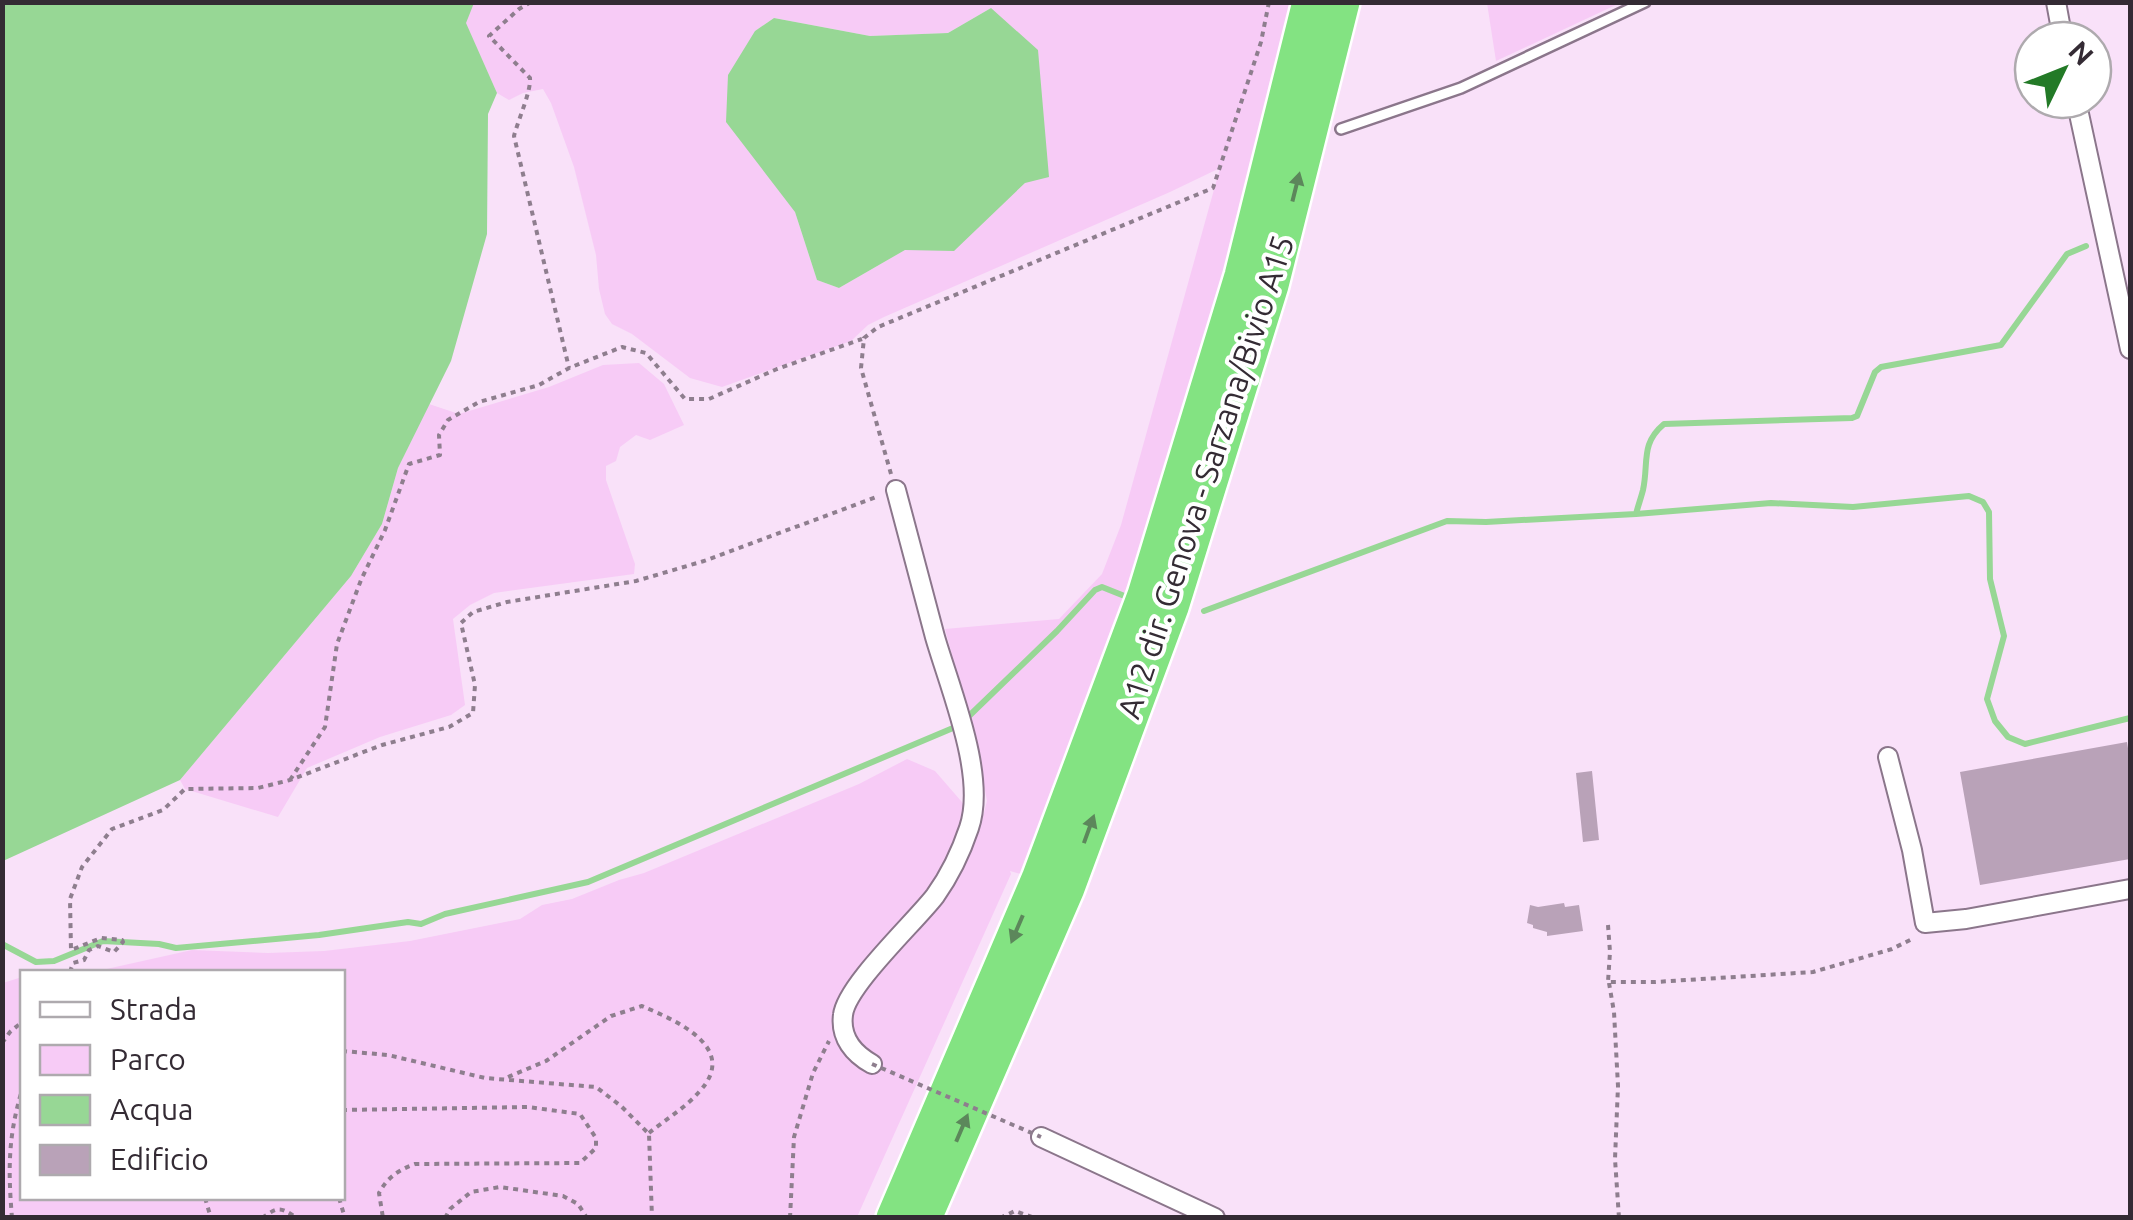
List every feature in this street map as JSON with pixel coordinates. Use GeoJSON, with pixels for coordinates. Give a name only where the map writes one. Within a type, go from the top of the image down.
{"type":"FeatureCollection","features":[{"type":"Feature","properties":{"kind":"highway"},"geometry":{"type":"LineString","coordinates":[[894,1218],[1039,878],[1145,595],[1242,276],[1310,2]]}},
{"type":"Feature","properties":{"kind":"highway","name":"A12 dir. Genova - Sarzana/Bivio A15"},"geometry":{"type":"LineString","coordinates":[[924,1218],[1067,888],[1172,608],[1271,285],[1342,2]]}},
{"type":"Feature","properties":{"kind":"street"},"geometry":{"type":"LineString","coordinates":[[2080,120],[2130,350]]}},
{"type":"Feature","properties":{"kind":"street"},"geometry":{"type":"LineString","coordinates":[[872,1064],[855,1054],[844,1034],[842,1014],[854,990],[935,895],[960,855],[972,822],[975,790],[966,740],[896,490]]}},
{"type":"Feature","properties":{"kind":"street"},"geometry":{"type":"LineString","coordinates":[[1888,758],[1926,923],[2130,889]]}},
{"type":"Feature","properties":{"kind":"street"},"geometry":{"type":"LineString","coordinates":[[1042,1137],[1216,1218]]}},
{"type":"Feature","properties":{"kind":"lane"},"geometry":{"type":"LineString","coordinates":[[1341,129],[1460,88],[1645,2]]}},
{"type":"Feature","properties":{"kind":"path"},"geometry":{"type":"LineString","coordinates":[[531,2],[490,36],[530,78],[531,86],[514,136],[569,368]]}},
{"type":"Feature","properties":{"kind":"path"},"geometry":{"type":"LineString","coordinates":[[290,780],[326,727],[337,644],[408,464],[440,456],[439,435],[448,420],[479,402],[539,385],[569,368],[622,348],[646,353],[686,399],[708,400],[776,369],[864,338],[878,326],[1213,188],[1261,42],[1268,2]]}},
{"type":"Feature","properties":{"kind":"path"},"geometry":{"type":"LineString","coordinates":[[71,970],[90,950],[98,946],[114,952],[124,942],[101,938],[71,950],[70,898],[82,868],[112,828],[163,810],[185,789],[258,788],[290,780],[382,745],[449,727],[473,713],[474,685],[461,623],[474,612],[507,602],[636,581],[704,561],[896,490],[861,368],[864,338]]}},
{"type":"Feature","properties":{"kind":"path"},"geometry":{"type":"LineString","coordinates":[[1608,982],[1813,972],[1892,950],[1919,936],[1926,923]]}},
{"type":"Feature","properties":{"kind":"path"},"geometry":{"type":"LineString","coordinates":[[1608,925],[1608,982],[1614,1012],[1618,1086],[1615,1159],[1619,1218]]}},
{"type":"Feature","properties":{"kind":"path"},"geometry":{"type":"LineString","coordinates":[[504,1079],[546,1061],[612,1016],[642,1006],[691,1031],[714,1061],[700,1092],[649,1134]]}},
{"type":"Feature","properties":{"kind":"path"},"geometry":{"type":"LineString","coordinates":[[790,1218],[794,1136],[812,1073],[842,1014]]}},
{"type":"Feature","properties":{"kind":"path"},"geometry":{"type":"LineString","coordinates":[[2,1043],[20,1024]]}},
{"type":"Feature","properties":{"kind":"path"},"geometry":{"type":"LineString","coordinates":[[345,1051],[388,1055],[485,1078],[596,1087],[649,1134],[652,1218]]}},
{"type":"Feature","properties":{"kind":"path"},"geometry":{"type":"LineString","coordinates":[[872,1064],[1042,1137]]}},
{"type":"Feature","properties":{"kind":"path"},"geometry":{"type":"LineString","coordinates":[[12,1218],[8,1170],[20,1097]]}},
{"type":"Feature","properties":{"kind":"path"},"geometry":{"type":"LineString","coordinates":[[345,1110],[528,1107],[580,1114],[596,1138],[596,1148],[580,1163],[414,1164],[388,1179],[379,1193],[383,1218]]}},
{"type":"Feature","properties":{"kind":"path"},"geometry":{"type":"LineString","coordinates":[[445,1218],[450,1209],[472,1192],[500,1187],[563,1196],[578,1204],[587,1218]]}},
{"type":"Feature","properties":{"kind":"path"},"geometry":{"type":"LineString","coordinates":[[262,1218],[274,1209],[283,1209],[297,1218]]}},
{"type":"Feature","properties":{"kind":"path"},"geometry":{"type":"LineString","coordinates":[[1000,1218],[1015,1211],[1034,1218]]}},
{"type":"Feature","properties":{"kind":"green space"},"geometry":{"type":"Polygon","coordinates":[[[1487,2],[1620,3],[1496,61],[1487,2]]]}},
{"type":"Feature","properties":{"kind":"green space"},"geometry":{"type":"Polygon","coordinates":[[[474,3],[1310,3],[1242,276],[1039,879],[1010,871],[857,1217],[3,1218],[3,983],[20,978],[20,1200],[345,1200],[345,970],[102,970],[192,950],[324,951],[410,941],[520,919],[542,905],[572,899],[644,873],[859,784],[907,759],[935,771],[981,824],[987,801],[945,629],[1059,619],[1102,574],[1121,525],[1220,168],[884,317],[851,341],[722,387],[690,378],[632,334],[612,324],[605,314],[596,255],[574,167],[551,103],[543,89],[509,100],[497,93],[465,22],[474,3]],[[991,8],[948,33],[870,36],[774,18],[755,31],[795,212],[817,280],[839,288],[905,250],[954,250],[1025,183],[991,8]]]}},
{"type":"Feature","properties":{"kind":"green space"},"geometry":{"type":"Polygon","coordinates":[[[639,363],[664,384],[684,425],[650,440],[636,435],[620,447],[616,461],[606,466],[606,480],[635,564],[634,574],[494,593],[470,605],[453,619],[465,705],[451,715],[380,737],[307,768],[278,817],[185,789],[180,780],[351,576],[382,524],[398,468],[429,404],[459,414],[549,387],[603,365],[639,363]]]}},
{"type":"Feature","properties":{"kind":"water"},"geometry":{"type":"Polygon","coordinates":[[[2,3],[474,3],[466,23],[497,93],[488,114],[487,234],[451,361],[398,468],[382,524],[351,576],[180,780],[3,861],[2,3]]]}},
{"type":"Feature","properties":{"kind":"water"},"geometry":{"type":"Polygon","coordinates":[[[991,8],[1038,50],[1049,177],[1025,183],[954,251],[905,250],[839,288],[817,280],[795,212],[726,122],[728,75],[755,31],[774,18],[870,36],[948,33],[991,8]]]}},
{"type":"Feature","properties":{"kind":"building"},"geometry":{"type":"Polygon","coordinates":[[[2127,742],[2130,859],[1980,885],[1960,772],[2127,742]]]}},
{"type":"Feature","properties":{"kind":"building"},"geometry":{"type":"Polygon","coordinates":[[[1592,771],[1599,840],[1583,842],[1576,773],[1592,771]]]}},
{"type":"Feature","properties":{"kind":"building"},"geometry":{"type":"Polygon","coordinates":[[[1564,903],[1565,907],[1579,905],[1583,931],[1547,936],[1547,932],[1527,923],[1530,905],[1564,903]]]}},
{"type":"Feature","properties":{"kind":"waterway"},"geometry":{"type":"LineString","coordinates":[[1204,611],[1447,521],[1636,514],[1648,447],[1664,424],[1857,416],[1875,372],[1881,367],[2001,345],[2067,254],[2086,246]]}},
{"type":"Feature","properties":{"kind":"waterway"},"geometry":{"type":"LineString","coordinates":[[1636,514],[1771,503],[1853,507],[1969,496],[1983,502],[1989,512],[1990,579],[2004,636],[1987,699],[1995,721],[2008,737],[2025,744],[2130,718]]}},
{"type":"Feature","properties":{"kind":"waterway"},"geometry":{"type":"LineString","coordinates":[[970,715],[1095,590],[1102,587],[1127,597]]}},
{"type":"Feature","properties":{"kind":"waterway"},"geometry":{"type":"LineString","coordinates":[[2,944],[36,962],[54,961],[103,941],[176,948],[319,935],[408,922],[421,924],[445,914],[588,882],[953,728]]}}]}
